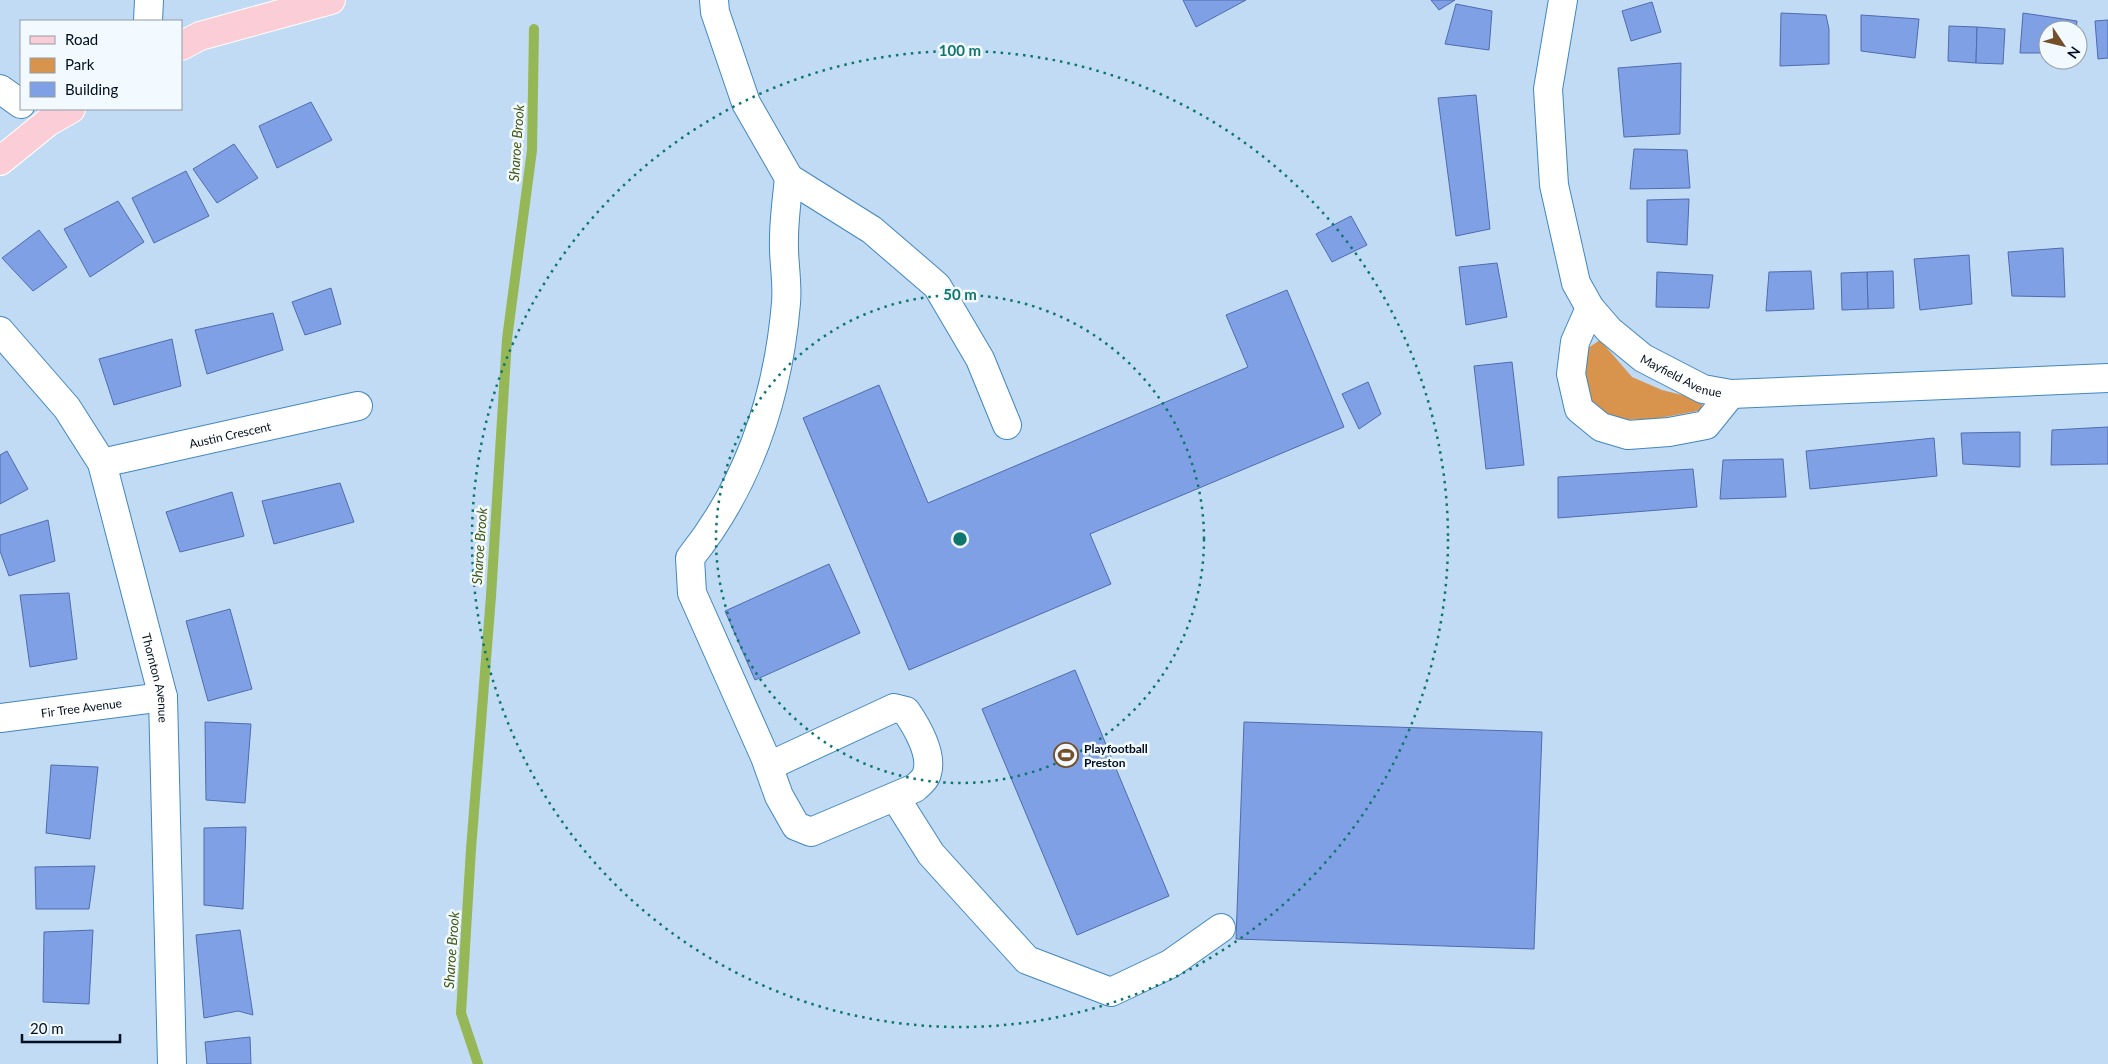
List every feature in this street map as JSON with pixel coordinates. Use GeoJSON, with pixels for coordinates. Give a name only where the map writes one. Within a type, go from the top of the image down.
{"type":"FeatureCollection","features":[{"type":"Feature","properties":{"kind":"main road"},"geometry":{"type":"LineString","coordinates":[[182,45],[200,36],[331,0]]}},
{"type":"Feature","properties":{"kind":"main road"},"geometry":{"type":"LineString","coordinates":[[0,161],[38,116],[66,110]]}},
{"type":"Feature","properties":{"kind":"street"},"geometry":{"type":"LineString","coordinates":[[148,20],[149,0]]}},
{"type":"Feature","properties":{"kind":"street"},"geometry":{"type":"LineString","coordinates":[[714,0],[716,12],[746,103],[789,178],[872,230],[937,286],[980,359],[1007,425]]}},
{"type":"Feature","properties":{"kind":"street","name":"Mayfield Avenue"},"geometry":{"type":"LineString","coordinates":[[1563,0],[1548,89],[1554,186],[1576,283],[1590,308],[1610,330],[1643,358],[1703,389],[1732,394],[2108,378]]}},
{"type":"Feature","properties":{"kind":"street"},"geometry":{"type":"LineString","coordinates":[[0,89],[20,103]]}},
{"type":"Feature","properties":{"kind":"street"},"geometry":{"type":"LineString","coordinates":[[769,766],[894,708],[906,710],[913,721],[928,758],[927,775],[915,788],[811,832],[796,826],[779,796],[769,766],[692,593],[690,558],[710,533],[733,494],[762,431],[778,364],[786,301],[784,239],[789,178]]}},
{"type":"Feature","properties":{"kind":"street"},"geometry":{"type":"LineString","coordinates":[[1590,308],[1575,342],[1571,374],[1579,409],[1601,426],[1628,435],[1668,432],[1706,425],[1732,394]]}},
{"type":"Feature","properties":{"kind":"street","name":"Thornton Avenue"},"geometry":{"type":"LineString","coordinates":[[0,331],[67,408],[102,463],[163,697],[172,1064]]}},
{"type":"Feature","properties":{"kind":"street","name":"Austin Crescent"},"geometry":{"type":"LineString","coordinates":[[102,463],[358,406]]}},
{"type":"Feature","properties":{"kind":"street","name":"Fir Tree Avenue"},"geometry":{"type":"LineString","coordinates":[[0,718],[163,697]]}},
{"type":"Feature","properties":{"kind":"street"},"geometry":{"type":"LineString","coordinates":[[895,797],[931,854],[1027,960],[1111,992],[1170,964],[1220,928]]}},
{"type":"Feature","properties":{"kind":"green space"},"geometry":{"type":"Polygon","coordinates":[[[1600,340],[1632,377],[1662,390],[1702,400],[1702,410],[1655,419],[1609,420],[1588,401],[1581,368],[1585,350],[1600,340]]]}},
{"type":"Feature","properties":{"kind":"building"},"geometry":{"type":"Polygon","coordinates":[[[1183,0],[1246,0],[1196,27],[1183,0]]]}},
{"type":"Feature","properties":{"kind":"building"},"geometry":{"type":"Polygon","coordinates":[[[1431,0],[1455,0],[1439,10],[1431,0]]]}},
{"type":"Feature","properties":{"kind":"building"},"geometry":{"type":"Polygon","coordinates":[[[1652,2],[1661,32],[1631,41],[1622,11],[1652,2]]]}},
{"type":"Feature","properties":{"kind":"building"},"geometry":{"type":"Polygon","coordinates":[[[1456,4],[1492,11],[1489,50],[1445,44],[1456,4]]]}},
{"type":"Feature","properties":{"kind":"building"},"geometry":{"type":"Polygon","coordinates":[[[1781,13],[1826,15],[1829,29],[1829,64],[1780,66],[1781,13]]]}},
{"type":"Feature","properties":{"kind":"building"},"geometry":{"type":"Polygon","coordinates":[[[2023,13],[2070,20],[2038,20],[2038,53],[2020,53],[2023,13]]]}},
{"type":"Feature","properties":{"kind":"building"},"geometry":{"type":"Polygon","coordinates":[[[1861,15],[1919,19],[1915,58],[1861,51],[1861,15]]]}},
{"type":"Feature","properties":{"kind":"building"},"geometry":{"type":"Polygon","coordinates":[[[2108,20],[2108,58],[2098,59],[2095,21],[2108,20]]]}},
{"type":"Feature","properties":{"kind":"building"},"geometry":{"type":"Polygon","coordinates":[[[1949,26],[1977,27],[1976,63],[1948,61],[1949,26]]]}},
{"type":"Feature","properties":{"kind":"building"},"geometry":{"type":"Polygon","coordinates":[[[1977,27],[2005,29],[2003,64],[1976,63],[1977,27]]]}},
{"type":"Feature","properties":{"kind":"building"},"geometry":{"type":"Polygon","coordinates":[[[1681,63],[1680,134],[1624,137],[1618,68],[1681,63]]]}},
{"type":"Feature","properties":{"kind":"building"},"geometry":{"type":"Polygon","coordinates":[[[1476,95],[1490,229],[1456,236],[1438,98],[1476,95]]]}},
{"type":"Feature","properties":{"kind":"building"},"geometry":{"type":"Polygon","coordinates":[[[311,102],[332,140],[277,168],[259,126],[311,102]]]}},
{"type":"Feature","properties":{"kind":"building"},"geometry":{"type":"Polygon","coordinates":[[[234,144],[258,178],[217,203],[193,169],[234,144]]]}},
{"type":"Feature","properties":{"kind":"building"},"geometry":{"type":"Polygon","coordinates":[[[1634,149],[1687,150],[1690,188],[1630,189],[1634,149]]]}},
{"type":"Feature","properties":{"kind":"building"},"geometry":{"type":"Polygon","coordinates":[[[186,171],[209,216],[154,243],[132,198],[186,171]]]}},
{"type":"Feature","properties":{"kind":"building"},"geometry":{"type":"Polygon","coordinates":[[[1689,199],[1687,245],[1647,242],[1647,200],[1689,199]]]}},
{"type":"Feature","properties":{"kind":"building"},"geometry":{"type":"Polygon","coordinates":[[[118,201],[144,242],[90,277],[64,229],[118,201]]]}},
{"type":"Feature","properties":{"kind":"building"},"geometry":{"type":"Polygon","coordinates":[[[1351,216],[1367,245],[1332,262],[1316,234],[1351,216]]]}},
{"type":"Feature","properties":{"kind":"building"},"geometry":{"type":"Polygon","coordinates":[[[39,230],[67,267],[33,291],[2,258],[39,230]]]}},
{"type":"Feature","properties":{"kind":"building"},"geometry":{"type":"Polygon","coordinates":[[[2063,248],[2065,297],[2012,296],[2008,252],[2063,248]]]}},
{"type":"Feature","properties":{"kind":"building"},"geometry":{"type":"Polygon","coordinates":[[[1969,255],[1972,304],[1920,310],[1914,259],[1969,255]]]}},
{"type":"Feature","properties":{"kind":"building"},"geometry":{"type":"Polygon","coordinates":[[[1497,263],[1507,317],[1466,325],[1459,267],[1497,263]]]}},
{"type":"Feature","properties":{"kind":"building"},"geometry":{"type":"Polygon","coordinates":[[[1811,271],[1814,309],[1766,311],[1769,272],[1811,271]]]}},
{"type":"Feature","properties":{"kind":"building"},"geometry":{"type":"Polygon","coordinates":[[[1893,271],[1894,308],[1868,309],[1867,272],[1893,271]]]}},
{"type":"Feature","properties":{"kind":"building"},"geometry":{"type":"Polygon","coordinates":[[[1657,272],[1713,275],[1709,308],[1656,307],[1657,272]]]}},
{"type":"Feature","properties":{"kind":"building"},"geometry":{"type":"Polygon","coordinates":[[[1867,272],[1868,309],[1842,310],[1841,273],[1867,272]]]}},
{"type":"Feature","properties":{"kind":"building"},"geometry":{"type":"Polygon","coordinates":[[[331,288],[341,324],[305,335],[292,302],[331,288]]]}},
{"type":"Feature","properties":{"kind":"building"},"geometry":{"type":"Polygon","coordinates":[[[1287,290],[1344,427],[1090,534],[1111,584],[909,670],[803,418],[879,385],[928,503],[1248,367],[1226,315],[1287,290]]]}},
{"type":"Feature","properties":{"kind":"building"},"geometry":{"type":"Polygon","coordinates":[[[273,313],[283,350],[207,374],[195,330],[273,313]]]}},
{"type":"Feature","properties":{"kind":"building"},"geometry":{"type":"Polygon","coordinates":[[[172,339],[181,386],[114,405],[99,359],[172,339]]]}},
{"type":"Feature","properties":{"kind":"building"},"geometry":{"type":"Polygon","coordinates":[[[1512,362],[1524,465],[1486,469],[1474,366],[1512,362]]]}},
{"type":"Feature","properties":{"kind":"building"},"geometry":{"type":"Polygon","coordinates":[[[1368,382],[1381,414],[1359,429],[1342,394],[1368,382]]]}},
{"type":"Feature","properties":{"kind":"building"},"geometry":{"type":"Polygon","coordinates":[[[2108,427],[2108,464],[2051,465],[2052,430],[2108,427]]]}},
{"type":"Feature","properties":{"kind":"building"},"geometry":{"type":"Polygon","coordinates":[[[2020,432],[2020,467],[1963,464],[1961,433],[2020,432]]]}},
{"type":"Feature","properties":{"kind":"building"},"geometry":{"type":"Polygon","coordinates":[[[1934,438],[1937,476],[1810,489],[1806,451],[1934,438]]]}},
{"type":"Feature","properties":{"kind":"building"},"geometry":{"type":"Polygon","coordinates":[[[7,451],[28,489],[0,504],[0,455],[7,451]]]}},
{"type":"Feature","properties":{"kind":"building"},"geometry":{"type":"Polygon","coordinates":[[[1783,459],[1786,497],[1720,499],[1723,460],[1783,459]]]}},
{"type":"Feature","properties":{"kind":"building"},"geometry":{"type":"Polygon","coordinates":[[[1693,469],[1697,507],[1558,518],[1558,477],[1693,469]]]}},
{"type":"Feature","properties":{"kind":"building"},"geometry":{"type":"Polygon","coordinates":[[[340,483],[354,522],[274,544],[262,501],[340,483]]]}},
{"type":"Feature","properties":{"kind":"building"},"geometry":{"type":"Polygon","coordinates":[[[232,492],[244,536],[180,552],[166,512],[232,492]]]}},
{"type":"Feature","properties":{"kind":"building"},"geometry":{"type":"Polygon","coordinates":[[[48,520],[55,561],[9,576],[0,551],[0,535],[48,520]]]}},
{"type":"Feature","properties":{"kind":"building"},"geometry":{"type":"Polygon","coordinates":[[[829,564],[860,633],[755,680],[725,611],[829,564]]]}},
{"type":"Feature","properties":{"kind":"building"},"geometry":{"type":"Polygon","coordinates":[[[69,593],[77,659],[30,667],[20,595],[69,593]]]}},
{"type":"Feature","properties":{"kind":"building"},"geometry":{"type":"Polygon","coordinates":[[[230,609],[252,689],[208,701],[186,621],[230,609]]]}},
{"type":"Feature","properties":{"kind":"building"},"geometry":{"type":"Polygon","coordinates":[[[1075,670],[1169,896],[1077,935],[982,709],[1075,670]]]}},
{"type":"Feature","properties":{"kind":"building"},"geometry":{"type":"Polygon","coordinates":[[[205,722],[251,724],[245,803],[206,800],[205,722]]]}},
{"type":"Feature","properties":{"kind":"building"},"geometry":{"type":"Polygon","coordinates":[[[1244,722],[1542,732],[1534,949],[1236,939],[1244,722]]]}},
{"type":"Feature","properties":{"kind":"building"},"geometry":{"type":"Polygon","coordinates":[[[51,765],[98,767],[90,839],[46,833],[51,765]]]}},
{"type":"Feature","properties":{"kind":"building"},"geometry":{"type":"Polygon","coordinates":[[[246,827],[243,909],[204,905],[204,828],[246,827]]]}},
{"type":"Feature","properties":{"kind":"building"},"geometry":{"type":"Polygon","coordinates":[[[95,866],[89,909],[36,909],[35,867],[95,866]]]}},
{"type":"Feature","properties":{"kind":"building"},"geometry":{"type":"Polygon","coordinates":[[[93,930],[89,1004],[43,1002],[44,932],[93,930]]]}},
{"type":"Feature","properties":{"kind":"building"},"geometry":{"type":"Polygon","coordinates":[[[240,930],[253,1015],[238,1011],[204,1018],[196,935],[240,930]]]}},
{"type":"Feature","properties":{"kind":"building"},"geometry":{"type":"Polygon","coordinates":[[[250,1037],[251,1064],[207,1064],[205,1042],[250,1037]]]}},
{"type":"Feature","properties":{"kind":"waterway","name":"Sharoe Brook"},"geometry":{"type":"LineString","coordinates":[[478,1064],[461,1013],[471,849],[491,596],[507,339],[532,150],[534,29]]}},
{"type":"Feature","properties":{"kind":"place","name":"Playfootball Preston"},"geometry":{"type":"Point","coordinates":[1066,755]}}]}
